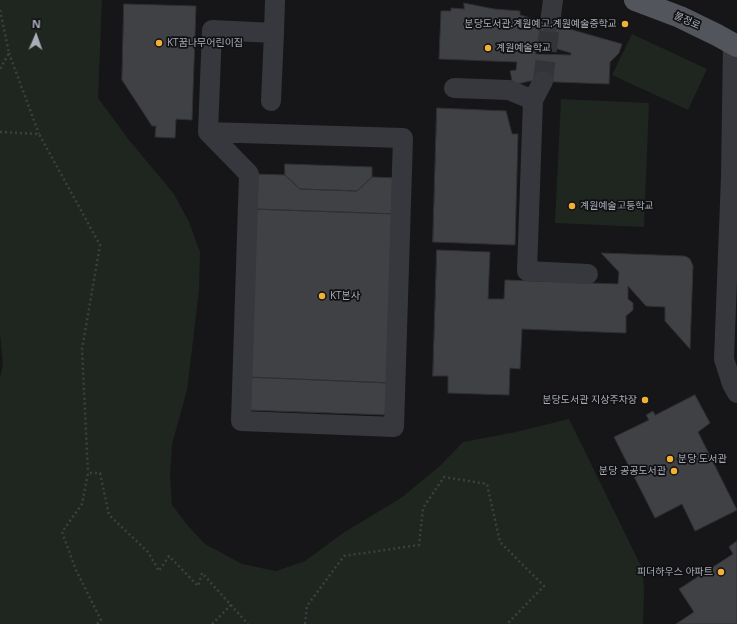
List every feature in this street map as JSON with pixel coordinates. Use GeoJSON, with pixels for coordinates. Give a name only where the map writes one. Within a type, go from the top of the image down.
{"type":"FeatureCollection","features":[{"type":"Feature","properties":{"kind":"main road","name":"불정로"},"geometry":{"type":"LineString","coordinates":[[635,0],[680,17],[735,45]]}},
{"type":"Feature","properties":{"kind":"street"},"geometry":{"type":"LineString","coordinates":[[271,101],[275,0]]}},
{"type":"Feature","properties":{"kind":"street"},"geometry":{"type":"LineString","coordinates":[[550,23],[552,0]]}},
{"type":"Feature","properties":{"kind":"street"},"geometry":{"type":"LineString","coordinates":[[208,132],[403,138],[394,427],[241,421],[249,174],[208,132],[212,30],[274,33]]}},
{"type":"Feature","properties":{"kind":"street"},"geometry":{"type":"LineString","coordinates":[[735,45],[724,359],[732,384],[737,392]]}},
{"type":"Feature","properties":{"kind":"street"},"geometry":{"type":"LineString","coordinates":[[543,81],[534,100],[527,271],[588,274]]}},
{"type":"Feature","properties":{"kind":"street"},"geometry":{"type":"LineString","coordinates":[[454,88],[509,90],[534,100]]}},
{"type":"Feature","properties":{"kind":"path"},"geometry":{"type":"LineString","coordinates":[[0,10],[10,53],[39,134],[100,245],[82,349],[88,474],[82,504],[62,532],[76,570],[101,620],[97,624]]}},
{"type":"Feature","properties":{"kind":"path"},"geometry":{"type":"LineString","coordinates":[[0,69],[10,53]]}},
{"type":"Feature","properties":{"kind":"path"},"geometry":{"type":"LineString","coordinates":[[0,132],[39,134]]}},
{"type":"Feature","properties":{"kind":"path"},"geometry":{"type":"LineString","coordinates":[[88,474],[100,473],[109,514],[148,552],[159,571],[169,556],[198,586],[202,573],[248,624]]}},
{"type":"Feature","properties":{"kind":"path"},"geometry":{"type":"LineString","coordinates":[[305,624],[307,606],[344,556],[419,545],[423,508],[444,477],[487,484],[500,542],[544,586],[507,624]]}},
{"type":"Feature","properties":{"kind":"path"},"geometry":{"type":"LineString","coordinates":[[212,624],[231,605]]}},
{"type":"Feature","properties":{"kind":"shaded area"},"geometry":{"type":"Polygon","coordinates":[[[0,0],[102,0],[98,98],[129,140],[174,194],[189,222],[200,252],[199,289],[187,390],[172,444],[170,476],[172,505],[189,527],[205,544],[242,564],[276,571],[305,561],[343,533],[401,498],[441,465],[463,442],[516,432],[569,419],[643,570],[643,624],[0,624],[0,378],[3,365],[0,333],[0,0]]]}},
{"type":"Feature","properties":{"kind":"shaded area"},"geometry":{"type":"Polygon","coordinates":[[[632,34],[707,69],[688,110],[612,75],[632,34]]]}},
{"type":"Feature","properties":{"kind":"shaded area"},"geometry":{"type":"Polygon","coordinates":[[[561,99],[649,103],[644,227],[555,223],[561,99]]]}},
{"type":"Feature","properties":{"kind":"building","name":"계원예술학교"},"geometry":{"type":"Polygon","coordinates":[[[464,3],[494,9],[520,11],[520,15],[622,44],[619,53],[610,62],[609,84],[530,81],[513,85],[510,71],[516,70],[517,62],[439,59],[441,11],[451,11],[451,8],[464,9],[464,3]],[[537,43],[536,54],[571,55],[571,53],[537,43]]]}},
{"type":"Feature","properties":{"kind":"building","name":"KT꿈나무어린이집"},"geometry":{"type":"Polygon","coordinates":[[[124,4],[196,6],[192,120],[176,119],[175,138],[155,137],[156,126],[152,126],[122,80],[124,4]]]}},
{"type":"Feature","properties":{"kind":"building"},"geometry":{"type":"Polygon","coordinates":[[[437,108],[506,111],[512,134],[518,134],[515,245],[433,242],[437,108]]]}},
{"type":"Feature","properties":{"kind":"building"},"geometry":{"type":"Polygon","coordinates":[[[285,164],[372,167],[372,177],[357,191],[300,189],[285,175],[285,164]]]}},
{"type":"Feature","properties":{"kind":"building"},"geometry":{"type":"Polygon","coordinates":[[[255,174],[285,175],[300,189],[357,191],[372,177],[398,178],[397,214],[253,209],[255,174]]]}},
{"type":"Feature","properties":{"kind":"building","name":"KT본사"},"geometry":{"type":"Polygon","coordinates":[[[253,209],[397,214],[391,383],[246,377],[253,209]]]}},
{"type":"Feature","properties":{"kind":"building"},"geometry":{"type":"Polygon","coordinates":[[[437,250],[490,252],[488,299],[504,299],[505,280],[618,284],[619,272],[601,253],[687,257],[690,259],[693,266],[690,349],[665,321],[665,307],[646,306],[628,286],[628,299],[633,303],[633,310],[626,316],[626,333],[522,329],[520,369],[510,368],[509,395],[448,393],[448,376],[433,376],[437,250]]]}},
{"type":"Feature","properties":{"kind":"building"},"geometry":{"type":"Polygon","coordinates":[[[246,377],[391,383],[389,415],[246,410],[246,377]]]}},
{"type":"Feature","properties":{"kind":"building","name":"분당 공공도서관"},"geometry":{"type":"Polygon","coordinates":[[[695,395],[710,423],[698,432],[737,510],[695,531],[682,504],[655,518],[614,437],[649,420],[646,415],[653,411],[655,415],[695,395]]]}},
{"type":"Feature","properties":{"kind":"building","name":"피더하우스 아파트"},"geometry":{"type":"Polygon","coordinates":[[[737,541],[737,624],[676,624],[694,612],[679,589],[733,554],[729,547],[737,541]]]}},
{"type":"Feature","properties":{"kind":"tunnel"},"geometry":{"type":"LineString","coordinates":[[543,81],[550,23]]}},
{"type":"Feature","properties":{"kind":"place","name":"분당도서관.계원예고.계원예술중학교"},"geometry":{"type":"Point","coordinates":[625,24]}},
{"type":"Feature","properties":{"kind":"place","name":"KT꿈나무어린이집"},"geometry":{"type":"Point","coordinates":[159,43]}},
{"type":"Feature","properties":{"kind":"place","name":"계원예술학교"},"geometry":{"type":"Point","coordinates":[488,48]}},
{"type":"Feature","properties":{"kind":"place","name":"계원예술고등학교"},"geometry":{"type":"Point","coordinates":[572,206]}},
{"type":"Feature","properties":{"kind":"place","name":"KT본사"},"geometry":{"type":"Point","coordinates":[322,296]}},
{"type":"Feature","properties":{"kind":"place","name":"분당도서관 지상주차장"},"geometry":{"type":"Point","coordinates":[645,400]}},
{"type":"Feature","properties":{"kind":"place","name":"분당 도서관"},"geometry":{"type":"Point","coordinates":[670,459]}},
{"type":"Feature","properties":{"kind":"place","name":"분당 공공도서관"},"geometry":{"type":"Point","coordinates":[674,471]}},
{"type":"Feature","properties":{"kind":"place","name":"피더하우스 아파트"},"geometry":{"type":"Point","coordinates":[721,572]}}]}
